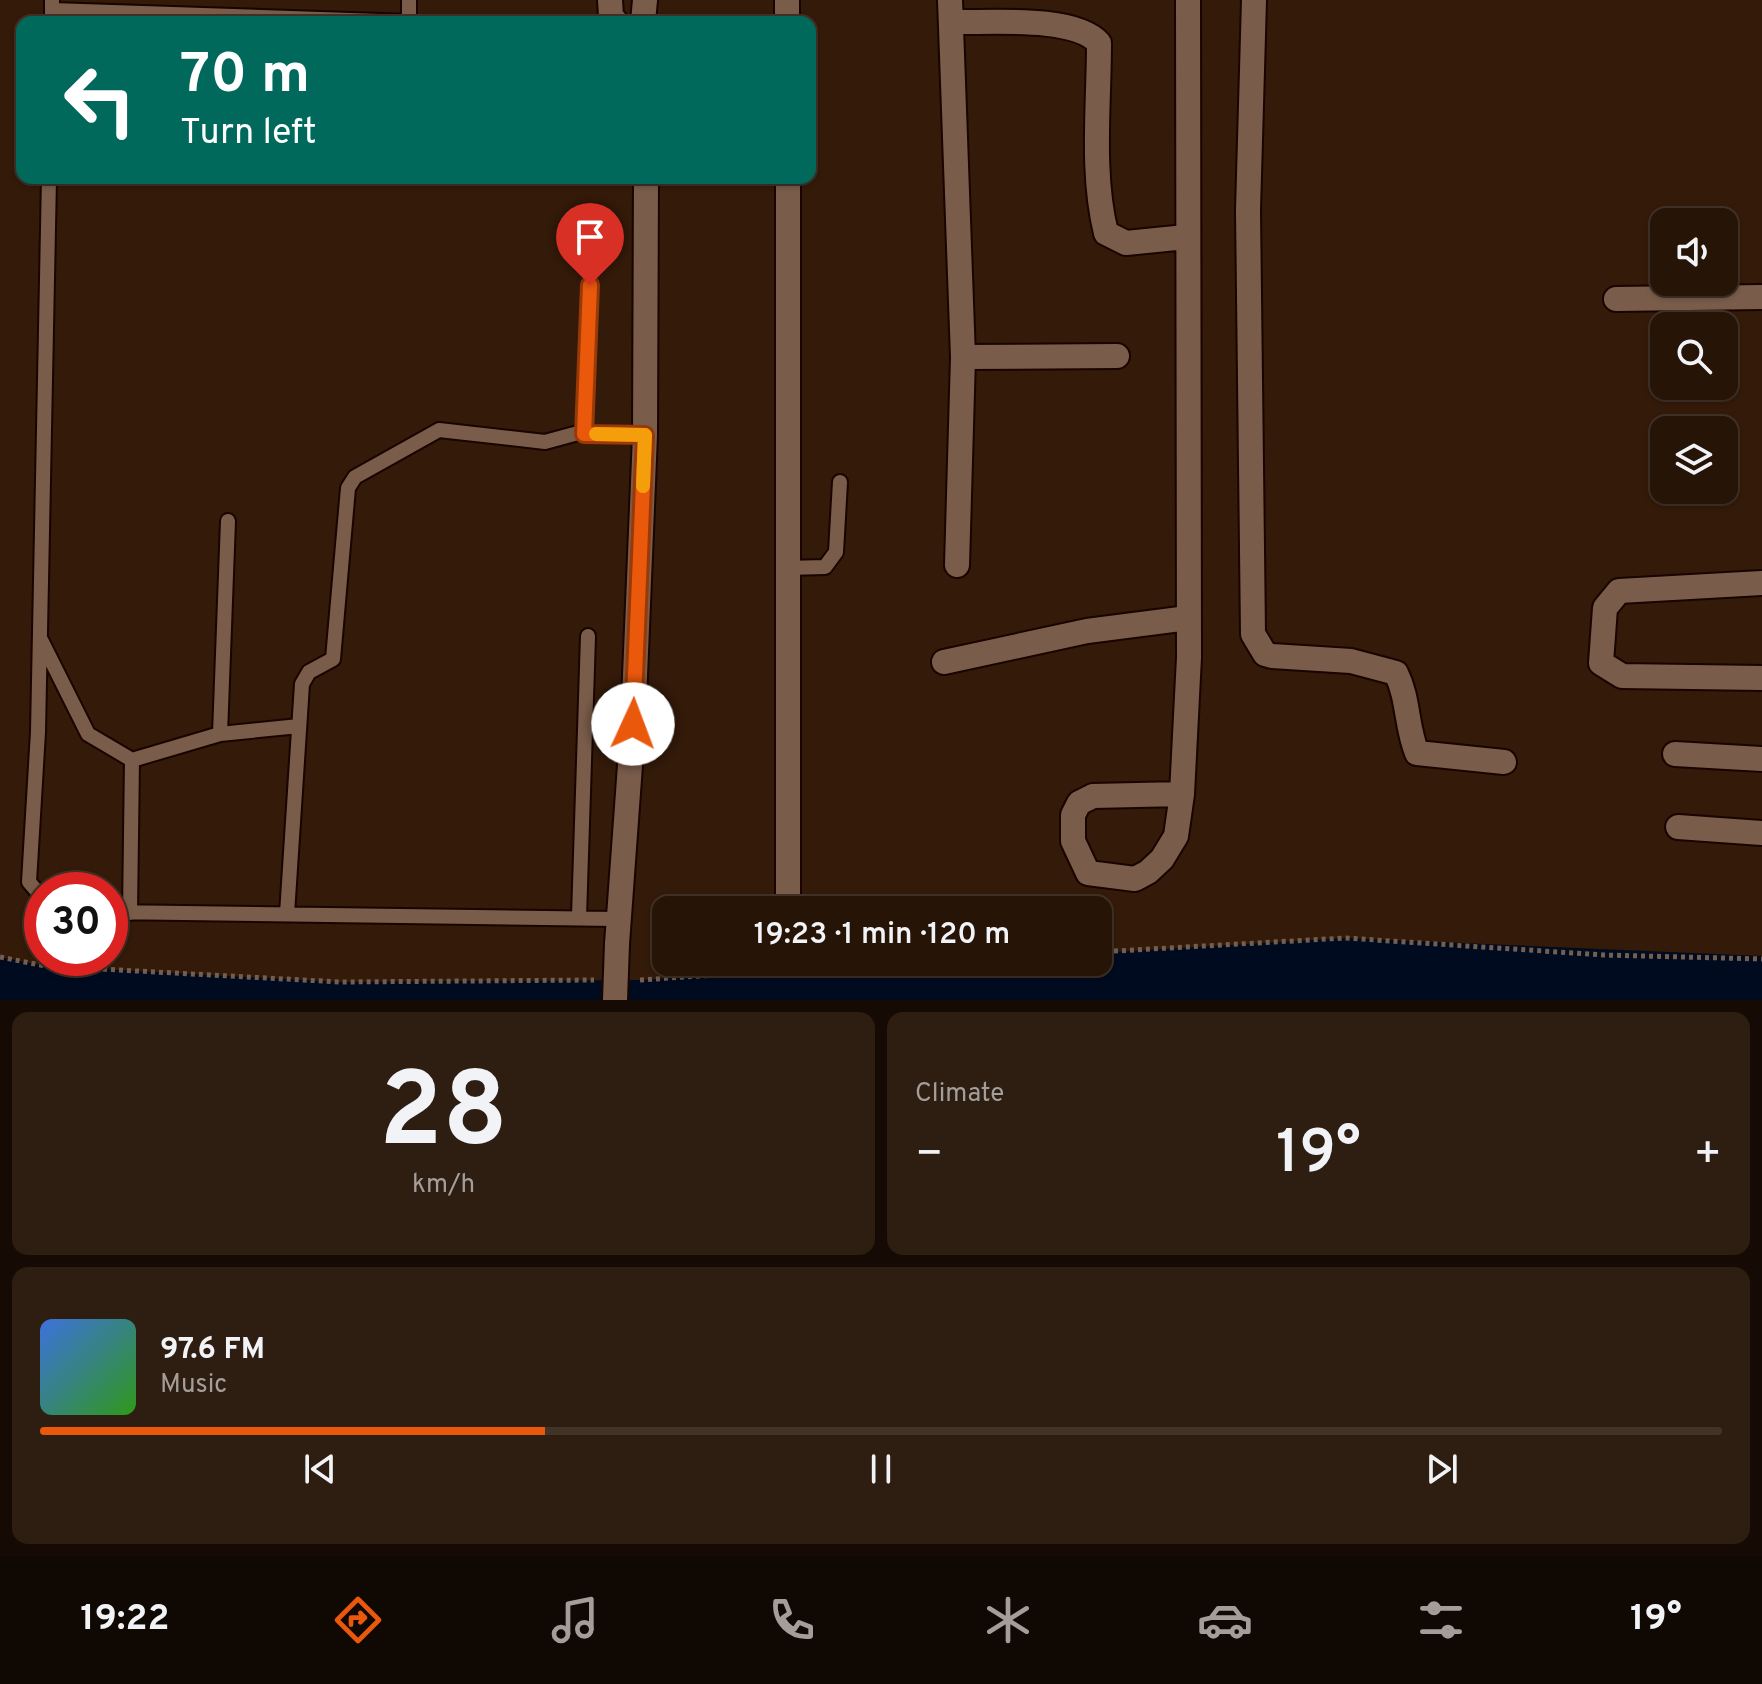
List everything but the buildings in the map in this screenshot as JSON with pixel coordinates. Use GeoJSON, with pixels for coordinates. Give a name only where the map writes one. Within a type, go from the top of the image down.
{"type":"FeatureCollection","features":[{"type":"Feature","properties":{"kind":"street"},"geometry":{"type":"LineString","coordinates":[[1182,794],[1093,796],[1079,803],[1073,815],[1073,841],[1088,873],[1135,879],[1148,872],[1162,859],[1176,836],[1182,794],[1188,618],[1188,0]]}},
{"type":"Feature","properties":{"kind":"street"},"geometry":{"type":"LineString","coordinates":[[1254,0],[1248,210],[1253,634],[1265,654],[1272,656],[1351,661],[1396,673],[1405,692],[1412,741],[1417,753],[1430,757],[1504,762]]}},
{"type":"Feature","properties":{"kind":"street"},"geometry":{"type":"LineString","coordinates":[[957,565],[963,357],[951,11],[1054,25],[1094,37],[1099,43],[1098,175],[1100,208],[1106,233],[1126,243],[1186,237]]}},
{"type":"Feature","properties":{"kind":"street"},"geometry":{"type":"LineString","coordinates":[[616,987],[616,919],[633,724],[645,435],[646,184]]}},
{"type":"Feature","properties":{"kind":"street"},"geometry":{"type":"LineString","coordinates":[[788,184],[788,896]]}},
{"type":"Feature","properties":{"kind":"street"},"geometry":{"type":"LineString","coordinates":[[1616,299],[1762,297]]}},
{"type":"Feature","properties":{"kind":"street"},"geometry":{"type":"LineString","coordinates":[[963,357],[1117,356]]}},
{"type":"Feature","properties":{"kind":"street"},"geometry":{"type":"LineString","coordinates":[[1762,583],[1619,591],[1605,608],[1601,663],[1622,676],[1762,678]]}},
{"type":"Feature","properties":{"kind":"street"},"geometry":{"type":"LineString","coordinates":[[944,662],[1087,631],[1188,618]]}},
{"type":"Feature","properties":{"kind":"street"},"geometry":{"type":"LineString","coordinates":[[1675,754],[1762,759]]}},
{"type":"Feature","properties":{"kind":"street"},"geometry":{"type":"LineString","coordinates":[[1678,827],[1762,833]]}},
{"type":"Feature","properties":{"kind":"lane"},"geometry":{"type":"LineString","coordinates":[[52,11],[214,16]]}},
{"type":"Feature","properties":{"kind":"lane"},"geometry":{"type":"LineString","coordinates":[[29,872],[40,637],[49,184]]}},
{"type":"Feature","properties":{"kind":"lane"},"geometry":{"type":"LineString","coordinates":[[584,434],[590,285]]}},
{"type":"Feature","properties":{"kind":"lane"},"geometry":{"type":"LineString","coordinates":[[287,914],[305,676],[333,659],[348,488],[355,477],[439,430],[545,442],[584,434],[645,435]]}},
{"type":"Feature","properties":{"kind":"lane"},"geometry":{"type":"LineString","coordinates":[[786,568],[825,567],[831,562],[836,552],[840,482]]}},
{"type":"Feature","properties":{"kind":"lane"},"geometry":{"type":"LineString","coordinates":[[220,734],[228,521]]}},
{"type":"Feature","properties":{"kind":"lane"},"geometry":{"type":"LineString","coordinates":[[579,917],[588,636]]}},
{"type":"Feature","properties":{"kind":"lane"},"geometry":{"type":"LineString","coordinates":[[40,637],[88,734],[132,760],[220,734],[299,726]]}},
{"type":"Feature","properties":{"kind":"lane"},"geometry":{"type":"LineString","coordinates":[[132,760],[130,913],[616,919]]}},
{"type":"Feature","properties":{"kind":"path"},"geometry":{"type":"LineString","coordinates":[[1112,951],[1345,938],[1604,955],[1762,959]]}},
{"type":"Feature","properties":{"kind":"path"},"geometry":{"type":"LineString","coordinates":[[0,957],[45,966],[340,982],[616,987],[744,976]]}},
{"type":"Feature","properties":{"kind":"water"},"geometry":{"type":"Polygon","coordinates":[[[1345,938],[1762,956],[1762,1000],[0,1000],[0,957],[24,962],[24,976],[128,976],[128,971],[340,982],[641,980],[708,976],[1112,976],[1112,952],[1345,938]]]}},
{"type":"Feature","properties":{"kind":"slow traffic"},"geometry":{"type":"LineString","coordinates":[[596,434],[645,435],[643,486]]}},
{"type":"Feature","properties":{"kind":"route"},"geometry":{"type":"LineString","coordinates":[[590,285],[584,434],[645,435],[633,724]]}}]}
